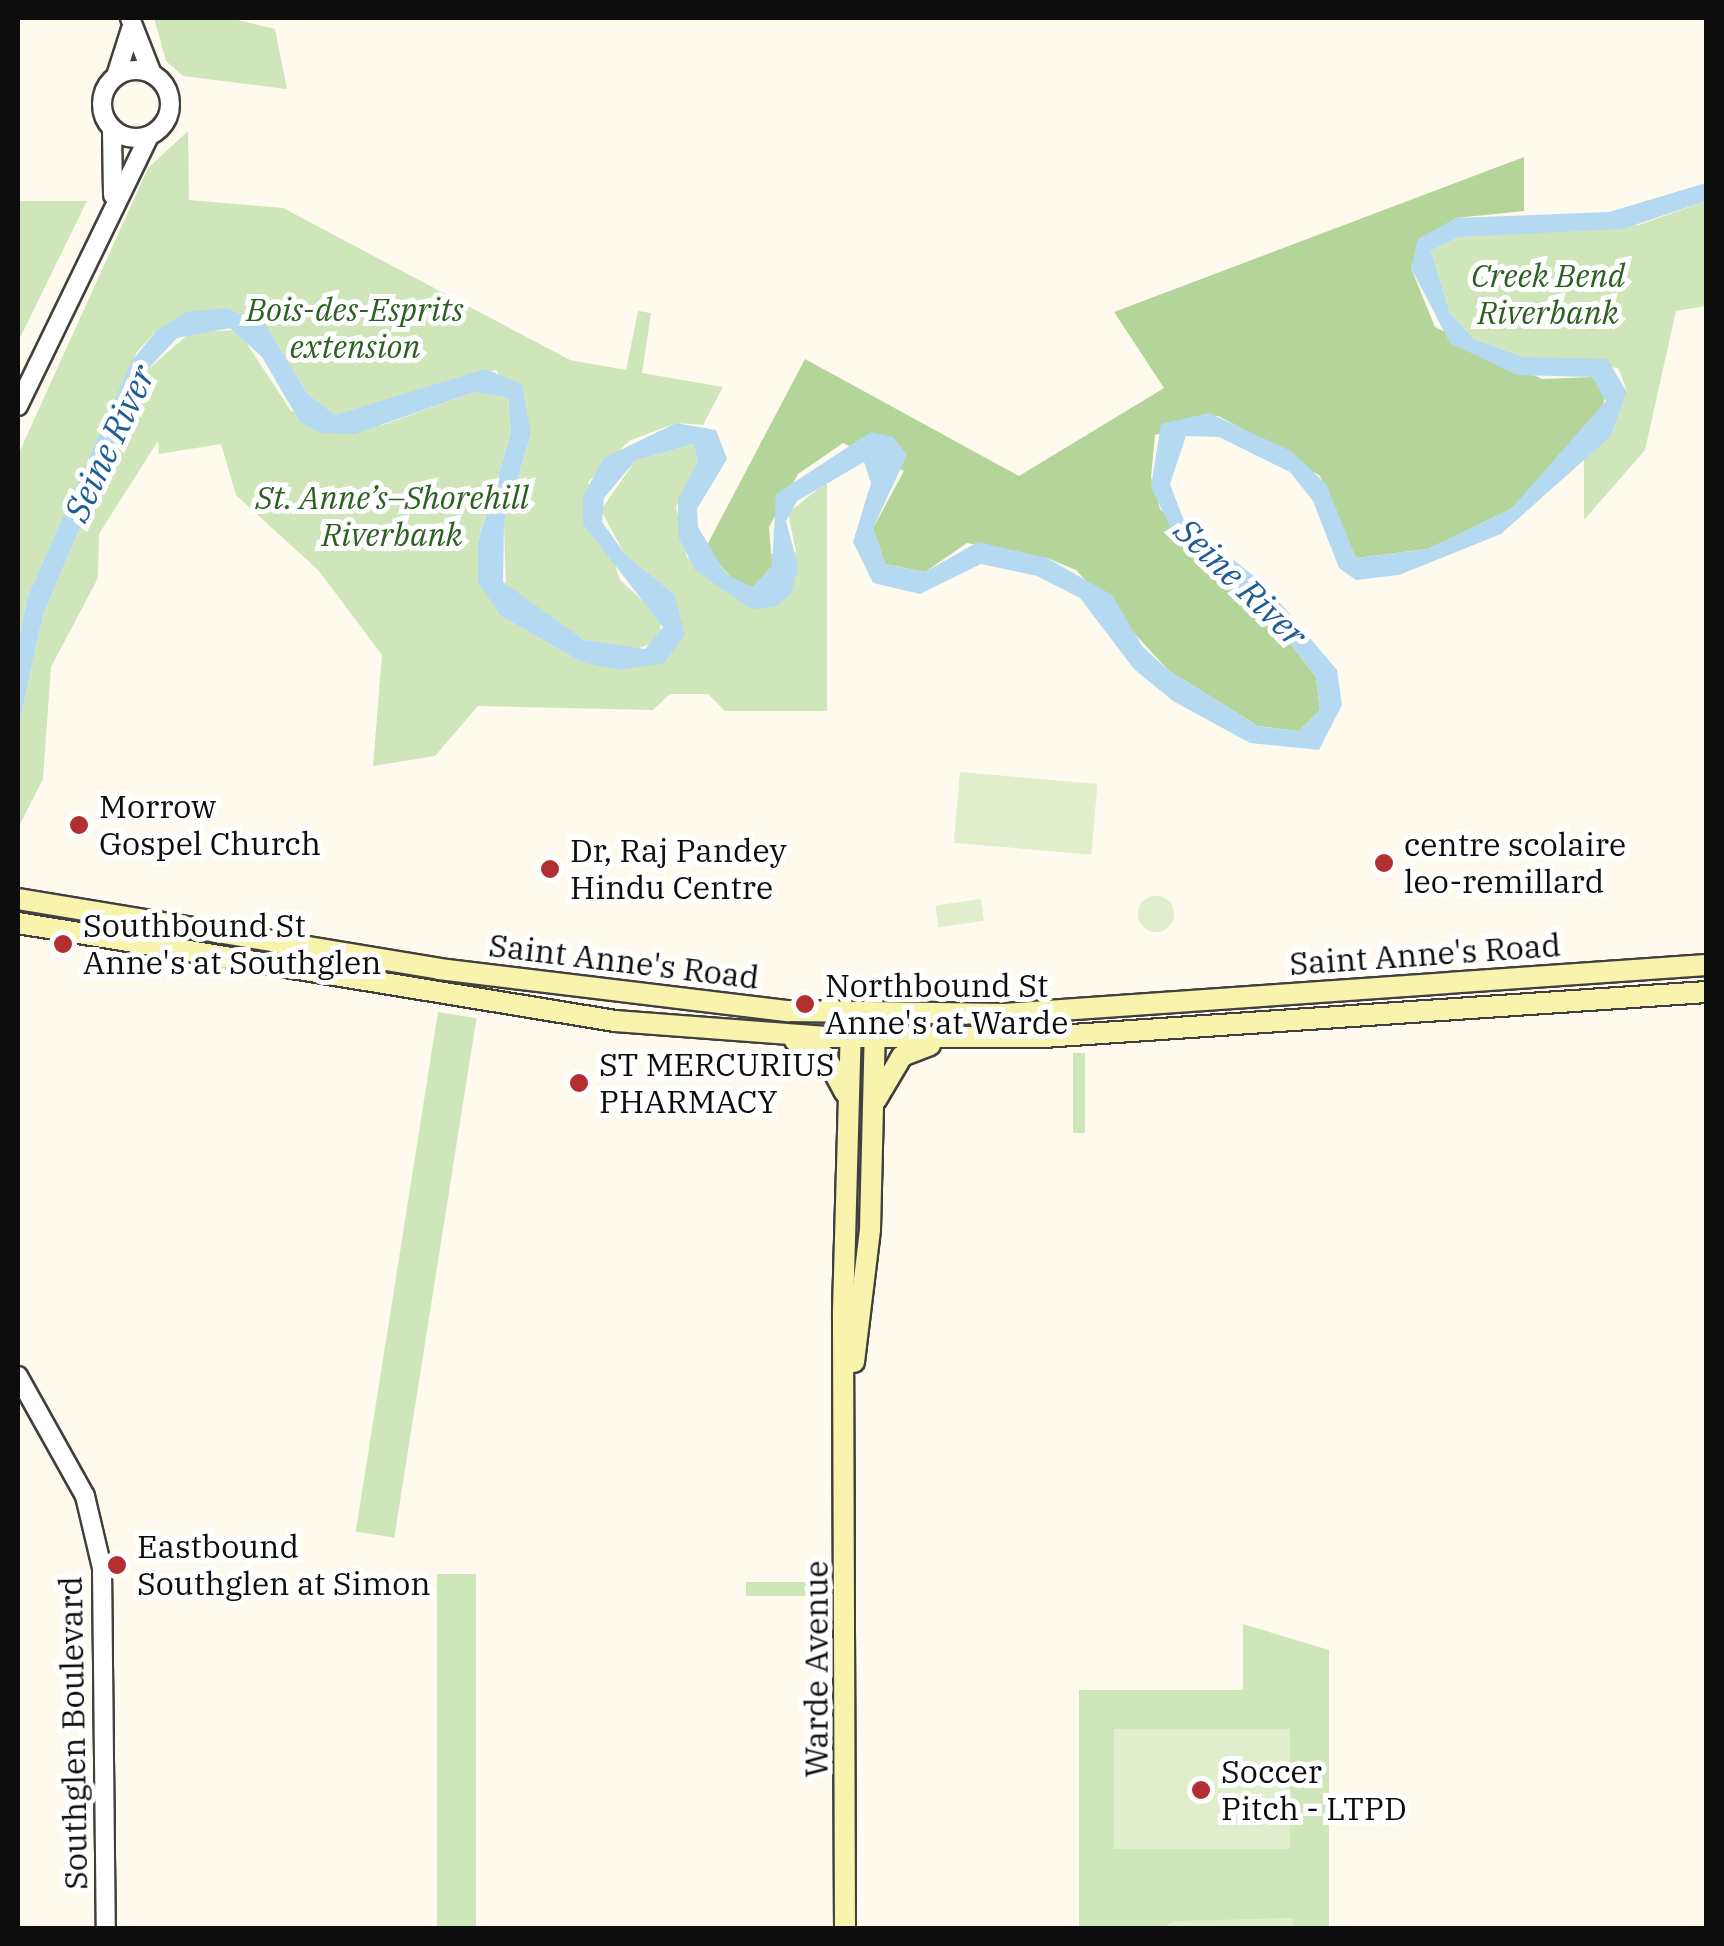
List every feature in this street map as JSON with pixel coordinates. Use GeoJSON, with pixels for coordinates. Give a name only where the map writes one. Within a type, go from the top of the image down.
{"type":"FeatureCollection","features":[{"type":"Feature","properties":{"kind":"main road","name":"Saint Anne's Road"},"geometry":{"type":"LineString","coordinates":[[18,899],[642,997],[876,1014],[1044,1012],[1706,965]]}},
{"type":"Feature","properties":{"kind":"main road","name":"Saint Anne's Road"},"geometry":{"type":"LineString","coordinates":[[18,923],[615,1021],[850,1038],[970,1038],[1706,992]]}},
{"type":"Feature","properties":{"kind":"main road","name":"Warde Avenue"},"geometry":{"type":"LineString","coordinates":[[846,1928],[846,1409],[852,1013]]}},
{"type":"Feature","properties":{"kind":"main road","name":"Warde Avenue"},"geometry":{"type":"LineString","coordinates":[[846,1409],[870,1229],[876,1014]]}},
{"type":"Feature","properties":{"kind":"main road"},"geometry":{"type":"LineString","coordinates":[[774,1034],[829,1061],[844,1086],[848,1118]]}},
{"type":"Feature","properties":{"kind":"main road"},"geometry":{"type":"LineString","coordinates":[[873,1106],[902,1056],[970,1038]]}},
{"type":"Feature","properties":{"kind":"street"},"geometry":{"type":"LineString","coordinates":[[18,406],[37,357],[113,200],[149,136],[170,108],[166,87],[152,74],[130,23]]}},
{"type":"Feature","properties":{"kind":"street"},"geometry":{"type":"LineString","coordinates":[[113,200],[112,130],[102,99],[116,76],[130,23]]}},
{"type":"Feature","properties":{"kind":"street"},"geometry":{"type":"LineString","coordinates":[[116,76],[152,74]]}},
{"type":"Feature","properties":{"kind":"street"},"geometry":{"type":"LineString","coordinates":[[112,130],[149,136]]}},
{"type":"Feature","properties":{"kind":"street"},"geometry":{"type":"LineString","coordinates":[[18,378],[37,357]]}},
{"type":"Feature","properties":{"kind":"street","name":"Southglen Boulevard"},"geometry":{"type":"LineString","coordinates":[[18,1376],[73,1468],[102,1568],[106,1928]]}},
{"type":"Feature","properties":{"kind":"green space"},"geometry":{"type":"Polygon","coordinates":[[[154,18],[229,18],[275,29],[287,89],[183,76],[166,61],[154,18]]]}},
{"type":"Feature","properties":{"kind":"green space","name":"Bois-des-Esprits extension"},"geometry":{"type":"Polygon","coordinates":[[[188,131],[189,200],[283,208],[570,360],[626,370],[638,311],[651,313],[642,373],[723,387],[703,425],[676,423],[629,441],[588,482],[620,580],[662,618],[658,641],[634,650],[584,640],[506,589],[504,524],[531,434],[496,370],[335,415],[307,393],[267,327],[156,331],[137,352],[27,598],[18,643],[18,455],[148,168],[188,131]]]}},
{"type":"Feature","properties":{"kind":"green space"},"geometry":{"type":"Polygon","coordinates":[[[1524,157],[1524,211],[1456,218],[1411,268],[1435,327],[1542,379],[1592,377],[1606,391],[1601,416],[1511,509],[1428,549],[1356,558],[1320,476],[1218,416],[1155,435],[1151,477],[1160,509],[1272,619],[1316,677],[1320,710],[1299,731],[1258,726],[1168,670],[1076,570],[1047,558],[967,543],[925,572],[885,564],[873,528],[904,471],[843,443],[798,474],[769,527],[772,566],[753,587],[736,583],[706,547],[805,359],[1019,476],[1164,388],[1114,312],[1524,157]]]}},
{"type":"Feature","properties":{"kind":"green space"},"geometry":{"type":"Polygon","coordinates":[[[18,201],[87,201],[18,342],[18,201]]]}},
{"type":"Feature","properties":{"kind":"green space","name":"Creek Bend Riverbank"},"geometry":{"type":"Polygon","coordinates":[[[1706,201],[1706,306],[1676,311],[1645,450],[1584,520],[1584,457],[1611,436],[1627,392],[1618,368],[1524,357],[1474,339],[1450,313],[1431,251],[1459,237],[1639,225],[1706,201]]]}},
{"type":"Feature","properties":{"kind":"green space","name":"St. Anne’s–Shorehill Riverbank"},"geometry":{"type":"Polygon","coordinates":[[[238,330],[291,411],[380,426],[475,392],[508,398],[511,433],[478,540],[501,616],[581,662],[663,663],[674,594],[624,553],[601,510],[635,461],[693,444],[698,461],[676,507],[687,558],[796,552],[788,513],[827,482],[827,711],[725,711],[708,694],[670,694],[653,710],[478,706],[435,756],[373,766],[382,655],[319,571],[236,495],[221,444],[159,454],[158,441],[99,534],[98,578],[51,667],[43,779],[18,828],[18,730],[43,615],[147,370],[191,332],[238,330]]]}},
{"type":"Feature","properties":{"kind":"green space"},"geometry":{"type":"Polygon","coordinates":[[[960,772],[1097,784],[1091,855],[954,843],[960,772]]]}},
{"type":"Feature","properties":{"kind":"green space"},"geometry":{"type":"Polygon","coordinates":[[[1156,896],[1169,901],[1174,914],[1169,927],[1156,932],[1143,927],[1138,914],[1143,901],[1156,896]]]}},
{"type":"Feature","properties":{"kind":"green space"},"geometry":{"type":"Polygon","coordinates":[[[981,899],[984,921],[939,927],[935,905],[981,899]]]}},
{"type":"Feature","properties":{"kind":"green space"},"geometry":{"type":"Polygon","coordinates":[[[438,1012],[477,1018],[394,1538],[356,1532],[438,1012]]]}},
{"type":"Feature","properties":{"kind":"green space"},"geometry":{"type":"Polygon","coordinates":[[[1073,1053],[1085,1053],[1085,1133],[1073,1133],[1073,1053]]]}},
{"type":"Feature","properties":{"kind":"green space"},"geometry":{"type":"Polygon","coordinates":[[[437,1574],[476,1574],[476,1928],[437,1928],[437,1574]]]}},
{"type":"Feature","properties":{"kind":"green space"},"geometry":{"type":"Polygon","coordinates":[[[746,1582],[826,1582],[826,1596],[746,1596],[746,1582]]]}},
{"type":"Feature","properties":{"kind":"green space"},"geometry":{"type":"Polygon","coordinates":[[[1243,1624],[1329,1650],[1329,1928],[1079,1928],[1079,1690],[1243,1690],[1243,1624]]]}},
{"type":"Feature","properties":{"kind":"green space","name":"Soccer Pitch - LTPD"},"geometry":{"type":"Polygon","coordinates":[[[1114,1729],[1290,1729],[1290,1849],[1114,1849],[1114,1729]]]}},
{"type":"Feature","properties":{"kind":"green space"},"geometry":{"type":"Polygon","coordinates":[[[1293,1918],[1293,1928],[1163,1928],[1173,1921],[1293,1918]]]}},
{"type":"Feature","properties":{"kind":"water","name":"Seine River"},"geometry":{"type":"Polygon","coordinates":[[[1706,183],[1706,201],[1623,229],[1459,237],[1431,251],[1450,313],[1474,339],[1524,357],[1607,359],[1627,392],[1611,436],[1501,534],[1399,575],[1356,580],[1339,568],[1313,501],[1290,472],[1219,437],[1186,436],[1170,484],[1184,521],[1264,584],[1337,670],[1342,705],[1319,750],[1250,743],[1173,701],[1134,669],[1080,598],[1037,576],[981,564],[920,594],[873,583],[853,542],[871,483],[864,462],[797,501],[786,521],[798,566],[791,594],[775,607],[751,609],[695,570],[678,536],[678,500],[698,461],[693,444],[635,461],[604,498],[602,522],[624,553],[674,594],[685,635],[664,663],[619,670],[581,662],[501,616],[478,582],[478,541],[511,433],[508,398],[475,392],[355,434],[320,433],[300,422],[262,357],[230,328],[177,338],[147,370],[43,615],[18,730],[18,643],[27,598],[132,361],[156,331],[186,312],[227,308],[267,327],[307,393],[335,415],[485,369],[522,384],[531,434],[504,524],[503,582],[584,640],[645,649],[663,627],[583,524],[583,496],[604,458],[676,423],[716,430],[727,459],[697,509],[698,527],[726,574],[753,587],[772,566],[776,494],[871,432],[893,437],[907,455],[873,528],[885,564],[925,572],[978,542],[1047,558],[1112,595],[1142,646],[1168,670],[1258,726],[1299,731],[1320,710],[1316,677],[1272,619],[1171,529],[1151,487],[1161,424],[1209,413],[1291,451],[1326,484],[1356,558],[1428,549],[1511,509],[1606,401],[1592,377],[1517,375],[1450,343],[1411,268],[1418,239],[1456,218],[1609,212],[1706,183]]]}},
{"type":"Feature","properties":{"kind":"place","name":"Morrow Gospel Church"},"geometry":{"type":"Point","coordinates":[79,825]}},
{"type":"Feature","properties":{"kind":"place","name":"centre scolaire leo-remillard"},"geometry":{"type":"Point","coordinates":[1384,863]}},
{"type":"Feature","properties":{"kind":"place","name":"Dr, Raj Pandey Hindu Centre"},"geometry":{"type":"Point","coordinates":[550,869]}},
{"type":"Feature","properties":{"kind":"place","name":"Southbound St Anne's at Southglen"},"geometry":{"type":"Point","coordinates":[63,944]}},
{"type":"Feature","properties":{"kind":"place","name":"Northbound St Anne's at Warde"},"geometry":{"type":"Point","coordinates":[805,1004]}},
{"type":"Feature","properties":{"kind":"place","name":"ST MERCURIUS PHARMACY"},"geometry":{"type":"Point","coordinates":[579,1083]}},
{"type":"Feature","properties":{"kind":"place","name":"Eastbound Southglen at Simon"},"geometry":{"type":"Point","coordinates":[117,1565]}},
{"type":"Feature","properties":{"kind":"place","name":"Soccer Pitch - LTPD"},"geometry":{"type":"Point","coordinates":[1201,1790]}}]}
